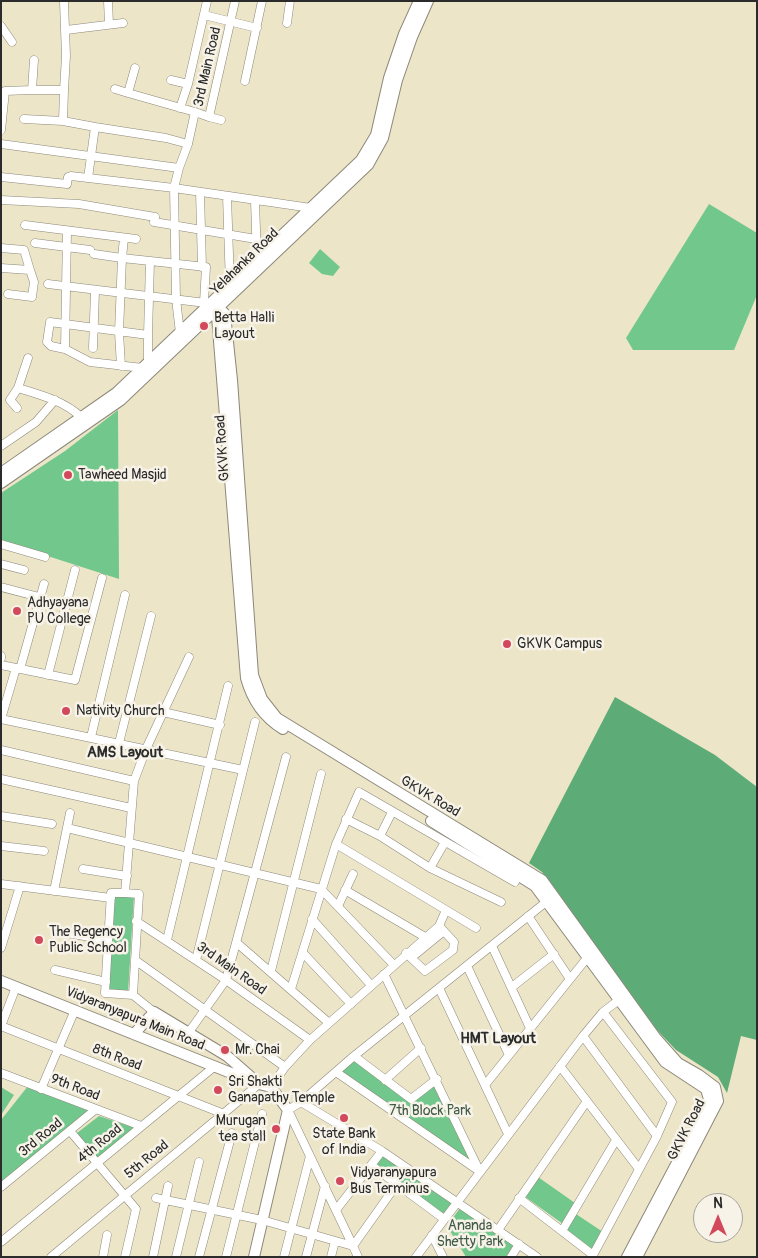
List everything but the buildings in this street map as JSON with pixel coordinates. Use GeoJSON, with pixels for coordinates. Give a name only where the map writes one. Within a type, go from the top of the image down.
{"type":"FeatureCollection","features":[{"type":"Feature","properties":{"kind":"main road","name":"Yelahanka Road"},"geometry":{"type":"LineString","coordinates":[[1,483],[121,400],[230,285],[361,160],[376,135],[389,78],[404,34],[419,1]]}},
{"type":"Feature","properties":{"kind":"main road","name":"Yelahanka Road"},"geometry":{"type":"LineString","coordinates":[[1,474],[116,393],[180,333],[368,165],[383,138],[397,80],[412,37],[428,1]]}},
{"type":"Feature","properties":{"kind":"main road","name":"GKVK Road"},"geometry":{"type":"LineString","coordinates":[[211,305],[225,314],[232,380],[253,675],[262,699],[277,718],[445,822],[529,870],[542,880],[550,898],[587,958],[622,998]]}},
{"type":"Feature","properties":{"kind":"main road","name":"GKVK Road"},"geometry":{"type":"LineString","coordinates":[[550,898],[642,1024],[678,1063],[715,1087],[718,1101],[637,1257]]}},
{"type":"Feature","properties":{"kind":"main road","name":"Vidyaranyapura Main Road"},"geometry":{"type":"LineString","coordinates":[[1,981],[259,1084],[271,1087]]}},
{"type":"Feature","properties":{"kind":"main road"},"geometry":{"type":"LineString","coordinates":[[134,1034],[154,1012],[227,1056],[259,1084]]}},
{"type":"Feature","properties":{"kind":"main road","name":"GKVK Road"},"geometry":{"type":"LineString","coordinates":[[627,1257],[709,1098],[706,1089],[665,1062],[642,1024]]}},
{"type":"Feature","properties":{"kind":"main road"},"geometry":{"type":"LineString","coordinates":[[254,1257],[288,1110],[271,1087]]}},
{"type":"Feature","properties":{"kind":"street"},"geometry":{"type":"LineString","coordinates":[[108,1],[109,24]]}},
{"type":"Feature","properties":{"kind":"street"},"geometry":{"type":"LineString","coordinates":[[180,108],[188,84],[207,1]]}},
{"type":"Feature","properties":{"kind":"street","name":"3rd Main Road"},"geometry":{"type":"LineString","coordinates":[[180,333],[176,299],[174,188],[188,144],[195,112],[209,117],[235,1]]}},
{"type":"Feature","properties":{"kind":"street"},"geometry":{"type":"LineString","coordinates":[[245,81],[262,1]]}},
{"type":"Feature","properties":{"kind":"street"},"geometry":{"type":"LineString","coordinates":[[287,23],[290,1]]}},
{"type":"Feature","properties":{"kind":"street"},"geometry":{"type":"LineString","coordinates":[[63,121],[66,30],[64,2]]}},
{"type":"Feature","properties":{"kind":"street"},"geometry":{"type":"LineString","coordinates":[[204,15],[257,28]]}},
{"type":"Feature","properties":{"kind":"street"},"geometry":{"type":"LineString","coordinates":[[66,30],[123,23]]}},
{"type":"Feature","properties":{"kind":"street"},"geometry":{"type":"LineString","coordinates":[[1,26],[12,42]]}},
{"type":"Feature","properties":{"kind":"street"},"geometry":{"type":"LineString","coordinates":[[32,90],[34,60]]}},
{"type":"Feature","properties":{"kind":"street"},"geometry":{"type":"LineString","coordinates":[[128,93],[135,68]]}},
{"type":"Feature","properties":{"kind":"street"},"geometry":{"type":"LineString","coordinates":[[171,80],[188,84]]}},
{"type":"Feature","properties":{"kind":"street"},"geometry":{"type":"LineString","coordinates":[[115,89],[195,112]]}},
{"type":"Feature","properties":{"kind":"street"},"geometry":{"type":"LineString","coordinates":[[1,130],[5,91],[64,90]]}},
{"type":"Feature","properties":{"kind":"street"},"geometry":{"type":"LineString","coordinates":[[209,117],[221,120]]}},
{"type":"Feature","properties":{"kind":"street"},"geometry":{"type":"LineString","coordinates":[[24,119],[63,121],[166,138],[188,144]]}},
{"type":"Feature","properties":{"kind":"street"},"geometry":{"type":"LineString","coordinates":[[88,178],[95,127]]}},
{"type":"Feature","properties":{"kind":"street"},"geometry":{"type":"LineString","coordinates":[[1,144],[179,168]]}},
{"type":"Feature","properties":{"kind":"street"},"geometry":{"type":"LineString","coordinates":[[1,177],[67,184],[69,176],[174,188],[311,208]]}},
{"type":"Feature","properties":{"kind":"street"},"geometry":{"type":"LineString","coordinates":[[200,192],[202,267]]}},
{"type":"Feature","properties":{"kind":"street"},"geometry":{"type":"LineString","coordinates":[[227,196],[230,235],[230,285]]}},
{"type":"Feature","properties":{"kind":"street"},"geometry":{"type":"LineString","coordinates":[[1,200],[79,204],[155,217],[154,222],[256,239]]}},
{"type":"Feature","properties":{"kind":"street"},"geometry":{"type":"LineString","coordinates":[[255,201],[257,259]]}},
{"type":"Feature","properties":{"kind":"street"},"geometry":{"type":"LineString","coordinates":[[26,225],[136,239]]}},
{"type":"Feature","properties":{"kind":"street"},"geometry":{"type":"LineString","coordinates":[[65,349],[67,231]]}},
{"type":"Feature","properties":{"kind":"street"},"geometry":{"type":"LineString","coordinates":[[121,366],[119,332],[124,238]]}},
{"type":"Feature","properties":{"kind":"street"},"geometry":{"type":"LineString","coordinates":[[35,243],[66,246],[122,258],[206,267],[211,305],[48,284]]}},
{"type":"Feature","properties":{"kind":"street"},"geometry":{"type":"LineString","coordinates":[[1,248],[24,250],[34,282],[32,297],[8,294]]}},
{"type":"Feature","properties":{"kind":"street"},"geometry":{"type":"LineString","coordinates":[[50,322],[48,345],[65,349],[90,362],[121,366],[146,365],[150,261]]}},
{"type":"Feature","properties":{"kind":"street"},"geometry":{"type":"LineString","coordinates":[[1,268],[30,270]]}},
{"type":"Feature","properties":{"kind":"street"},"geometry":{"type":"LineString","coordinates":[[93,348],[95,291]]}},
{"type":"Feature","properties":{"kind":"street"},"geometry":{"type":"LineString","coordinates":[[41,320],[93,330],[148,335]]}},
{"type":"Feature","properties":{"kind":"street"},"geometry":{"type":"LineString","coordinates":[[17,408],[10,400],[18,388],[28,358]]}},
{"type":"Feature","properties":{"kind":"street"},"geometry":{"type":"LineString","coordinates":[[18,388],[56,400],[71,407],[82,417]]}},
{"type":"Feature","properties":{"kind":"street"},"geometry":{"type":"LineString","coordinates":[[1,446],[36,422],[56,400]]}},
{"type":"Feature","properties":{"kind":"street"},"geometry":{"type":"LineString","coordinates":[[1,544],[45,557]]}},
{"type":"Feature","properties":{"kind":"street"},"geometry":{"type":"LineString","coordinates":[[1,564],[24,570]]}},
{"type":"Feature","properties":{"kind":"street"},"geometry":{"type":"LineString","coordinates":[[48,675],[75,570]]}},
{"type":"Feature","properties":{"kind":"street"},"geometry":{"type":"LineString","coordinates":[[1,665],[74,680],[102,578]]}},
{"type":"Feature","properties":{"kind":"street"},"geometry":{"type":"LineString","coordinates":[[44,584],[1,719],[243,770]]}},
{"type":"Feature","properties":{"kind":"street"},"geometry":{"type":"LineString","coordinates":[[1,587],[40,597]]}},
{"type":"Feature","properties":{"kind":"street"},"geometry":{"type":"LineString","coordinates":[[90,737],[125,595]]}},
{"type":"Feature","properties":{"kind":"street"},"geometry":{"type":"LineString","coordinates":[[119,743],[151,616]]}},
{"type":"Feature","properties":{"kind":"street"},"geometry":{"type":"LineString","coordinates":[[125,893],[134,781],[146,749],[189,657]]}},
{"type":"Feature","properties":{"kind":"street"},"geometry":{"type":"LineString","coordinates":[[1,686],[10,687]]}},
{"type":"Feature","properties":{"kind":"street"},"geometry":{"type":"LineString","coordinates":[[167,940],[185,858],[220,725],[228,686]]}},
{"type":"Feature","properties":{"kind":"street"},"geometry":{"type":"LineString","coordinates":[[163,712],[220,725]]}},
{"type":"Feature","properties":{"kind":"street"},"geometry":{"type":"LineString","coordinates":[[196,960],[255,722]]}},
{"type":"Feature","properties":{"kind":"street"},"geometry":{"type":"LineString","coordinates":[[1,750],[134,781]]}},
{"type":"Feature","properties":{"kind":"street"},"geometry":{"type":"LineString","coordinates":[[189,1032],[226,980],[286,757]]}},
{"type":"Feature","properties":{"kind":"street"},"geometry":{"type":"LineString","coordinates":[[271,971],[321,774]]}},
{"type":"Feature","properties":{"kind":"street"},"geometry":{"type":"LineString","coordinates":[[1,779],[131,808]]}},
{"type":"Feature","properties":{"kind":"street"},"geometry":{"type":"LineString","coordinates":[[291,989],[336,844],[359,792],[515,882]]}},
{"type":"Feature","properties":{"kind":"street"},"geometry":{"type":"LineString","coordinates":[[380,836],[392,812]]}},
{"type":"Feature","properties":{"kind":"street"},"geometry":{"type":"LineString","coordinates":[[54,891],[70,813]]}},
{"type":"Feature","properties":{"kind":"street"},"geometry":{"type":"LineString","coordinates":[[1,816],[52,824]]}},
{"type":"Feature","properties":{"kind":"street"},"geometry":{"type":"LineString","coordinates":[[346,819],[380,836],[430,868],[501,902]]}},
{"type":"Feature","properties":{"kind":"street"},"geometry":{"type":"LineString","coordinates":[[67,828],[185,858],[322,889],[393,964]]}},
{"type":"Feature","properties":{"kind":"street"},"geometry":{"type":"LineString","coordinates":[[430,868],[445,842]]}},
{"type":"Feature","properties":{"kind":"street"},"geometry":{"type":"LineString","coordinates":[[336,844],[476,928]]}},
{"type":"Feature","properties":{"kind":"street"},"geometry":{"type":"LineString","coordinates":[[1,846],[44,852]]}},
{"type":"Feature","properties":{"kind":"street"},"geometry":{"type":"LineString","coordinates":[[83,869],[127,876]]}},
{"type":"Feature","properties":{"kind":"street"},"geometry":{"type":"LineString","coordinates":[[338,906],[353,874]]}},
{"type":"Feature","properties":{"kind":"street"},"geometry":{"type":"LineString","coordinates":[[1,884],[110,898]]}},
{"type":"Feature","properties":{"kind":"street"},"geometry":{"type":"LineString","coordinates":[[1,948],[20,886]]}},
{"type":"Feature","properties":{"kind":"street"},"geometry":{"type":"LineString","coordinates":[[345,890],[426,936]]}},
{"type":"Feature","properties":{"kind":"street"},"geometry":{"type":"LineString","coordinates":[[133,995],[139,894],[111,893],[105,993],[133,995],[154,1012]]}},
{"type":"Feature","properties":{"kind":"street"},"geometry":{"type":"LineString","coordinates":[[358,1257],[288,1110],[301,1102],[354,1056],[550,898]]}},
{"type":"Feature","properties":{"kind":"street"},"geometry":{"type":"LineString","coordinates":[[271,1087],[285,1067],[310,1040],[393,964],[409,955],[442,928],[446,910]]}},
{"type":"Feature","properties":{"kind":"street"},"geometry":{"type":"LineString","coordinates":[[528,916],[570,979]]}},
{"type":"Feature","properties":{"kind":"street"},"geometry":{"type":"LineString","coordinates":[[312,919],[371,985]]}},
{"type":"Feature","properties":{"kind":"street","name":"3rd Main Road"},"geometry":{"type":"LineString","coordinates":[[136,921],[226,980],[310,1040]]}},
{"type":"Feature","properties":{"kind":"street"},"geometry":{"type":"LineString","coordinates":[[409,955],[426,936],[442,928]]}},
{"type":"Feature","properties":{"kind":"street"},"geometry":{"type":"LineString","coordinates":[[409,955],[425,971],[448,954],[455,946],[442,928]]}},
{"type":"Feature","properties":{"kind":"street"},"geometry":{"type":"LineString","coordinates":[[67,933],[108,940]]}},
{"type":"Feature","properties":{"kind":"street"},"geometry":{"type":"LineString","coordinates":[[237,943],[329,1023]]}},
{"type":"Feature","properties":{"kind":"street"},"geometry":{"type":"LineString","coordinates":[[492,946],[530,1028]]}},
{"type":"Feature","properties":{"kind":"street"},"geometry":{"type":"LineString","coordinates":[[303,953],[350,1004]]}},
{"type":"Feature","properties":{"kind":"street"},"geometry":{"type":"LineString","coordinates":[[512,987],[554,954]]}},
{"type":"Feature","properties":{"kind":"street"},"geometry":{"type":"LineString","coordinates":[[485,1085],[587,958]]}},
{"type":"Feature","properties":{"kind":"street"},"geometry":{"type":"LineString","coordinates":[[135,960],[285,1067]]}},
{"type":"Feature","properties":{"kind":"street"},"geometry":{"type":"LineString","coordinates":[[467,966],[509,1054]]}},
{"type":"Feature","properties":{"kind":"street"},"geometry":{"type":"LineString","coordinates":[[55,970],[106,982]]}},
{"type":"Feature","properties":{"kind":"street"},"geometry":{"type":"LineString","coordinates":[[384,974],[437,1079],[480,1172]]}},
{"type":"Feature","properties":{"kind":"street"},"geometry":{"type":"LineString","coordinates":[[1,1026],[16,987]]}},
{"type":"Feature","properties":{"kind":"street"},"geometry":{"type":"LineString","coordinates":[[439,988],[508,1134]]}},
{"type":"Feature","properties":{"kind":"street"},"geometry":{"type":"LineString","coordinates":[[416,1257],[583,1036],[603,1012],[622,998]]}},
{"type":"Feature","properties":{"kind":"street"},"geometry":{"type":"LineString","coordinates":[[42,1089],[74,1010]]}},
{"type":"Feature","properties":{"kind":"street"},"geometry":{"type":"LineString","coordinates":[[519,1198],[592,1256],[657,1136],[672,1102],[603,1012]]}},
{"type":"Feature","properties":{"kind":"street","name":"8th Road"},"geometry":{"type":"LineString","coordinates":[[1,1026],[224,1114]]}},
{"type":"Feature","properties":{"kind":"street"},"geometry":{"type":"LineString","coordinates":[[583,1036],[657,1136]]}},
{"type":"Feature","properties":{"kind":"street"},"geometry":{"type":"LineString","coordinates":[[385,1080],[421,1048]]}},
{"type":"Feature","properties":{"kind":"street"},"geometry":{"type":"LineString","coordinates":[[354,1056],[411,1099],[437,1079]]}},
{"type":"Feature","properties":{"kind":"street","name":"4th Road"},"geometry":{"type":"LineString","coordinates":[[1,1242],[215,1066]]}},
{"type":"Feature","properties":{"kind":"street"},"geometry":{"type":"LineString","coordinates":[[560,1066],[639,1169]]}},
{"type":"Feature","properties":{"kind":"street"},"geometry":{"type":"LineString","coordinates":[[336,1072],[480,1172]]}},
{"type":"Feature","properties":{"kind":"street","name":"9th Road"},"geometry":{"type":"LineString","coordinates":[[1,1073],[141,1126]]}},
{"type":"Feature","properties":{"kind":"street","name":"5th Road"},"geometry":{"type":"LineString","coordinates":[[51,1257],[259,1084]]}},
{"type":"Feature","properties":{"kind":"street"},"geometry":{"type":"LineString","coordinates":[[301,1102],[382,1151],[537,1257]]}},
{"type":"Feature","properties":{"kind":"street"},"geometry":{"type":"LineString","coordinates":[[498,1230],[587,1102]]}},
{"type":"Feature","properties":{"kind":"street","name":"3rd Road"},"geometry":{"type":"LineString","coordinates":[[1,1187],[96,1109]]}},
{"type":"Feature","properties":{"kind":"street"},"geometry":{"type":"LineString","coordinates":[[226,1257],[262,1114]]}},
{"type":"Feature","properties":{"kind":"street"},"geometry":{"type":"LineString","coordinates":[[70,1131],[123,1196],[136,1209],[125,1257]]}},
{"type":"Feature","properties":{"kind":"street"},"geometry":{"type":"LineString","coordinates":[[199,1257],[232,1133]]}},
{"type":"Feature","properties":{"kind":"street"},"geometry":{"type":"LineString","coordinates":[[562,1231],[616,1140]]}},
{"type":"Feature","properties":{"kind":"street"},"geometry":{"type":"LineString","coordinates":[[336,1210],[382,1151]]}},
{"type":"Feature","properties":{"kind":"street"},"geometry":{"type":"LineString","coordinates":[[284,1257],[310,1156]]}},
{"type":"Feature","properties":{"kind":"street"},"geometry":{"type":"LineString","coordinates":[[176,1257],[199,1162]]}},
{"type":"Feature","properties":{"kind":"street"},"geometry":{"type":"LineString","coordinates":[[371,1165],[444,1219]]}},
{"type":"Feature","properties":{"kind":"street"},"geometry":{"type":"LineString","coordinates":[[353,1246],[397,1184]]}},
{"type":"Feature","properties":{"kind":"street"},"geometry":{"type":"LineString","coordinates":[[153,1257],[168,1186]]}},
{"type":"Feature","properties":{"kind":"street"},"geometry":{"type":"LineString","coordinates":[[306,1257],[325,1186]]}},
{"type":"Feature","properties":{"kind":"street"},"geometry":{"type":"LineString","coordinates":[[156,1198],[262,1220],[353,1246]]}},
{"type":"Feature","properties":{"kind":"street"},"geometry":{"type":"LineString","coordinates":[[103,1257],[107,1235]]}},
{"type":"Feature","properties":{"kind":"street"},"geometry":{"type":"LineString","coordinates":[[432,1235],[443,1257]]}},
{"type":"Feature","properties":{"kind":"street"},"geometry":{"type":"LineString","coordinates":[[331,1257],[335,1241]]}},
{"type":"Feature","properties":{"kind":"street"},"geometry":{"type":"LineString","coordinates":[[511,1257],[519,1244]]}},
{"type":"Feature","properties":{"kind":"green space"},"geometry":{"type":"Polygon","coordinates":[[[709,204],[757,233],[757,295],[734,350],[633,350],[626,338],[709,204]]]}},
{"type":"Feature","properties":{"kind":"green space"},"geometry":{"type":"Polygon","coordinates":[[[320,249],[340,267],[333,276],[322,274],[309,263],[320,249]]]}},
{"type":"Feature","properties":{"kind":"green space"},"geometry":{"type":"Polygon","coordinates":[[[118,410],[119,579],[1,541],[1,493],[65,451],[118,410]]]}},
{"type":"Feature","properties":{"kind":"green space"},"geometry":{"type":"Polygon","coordinates":[[[615,697],[715,755],[757,787],[757,1040],[741,1036],[727,1093],[718,1077],[676,1050],[656,1029],[542,872],[529,863],[615,697]]]}},
{"type":"Feature","properties":{"kind":"green space"},"geometry":{"type":"Polygon","coordinates":[[[114,895],[134,896],[128,993],[108,992],[114,895]]]}},
{"type":"Feature","properties":{"kind":"green space","name":"7th Block Park"},"geometry":{"type":"Polygon","coordinates":[[[354,1058],[411,1101],[436,1082],[476,1167],[339,1072],[354,1058]]]}},
{"type":"Feature","properties":{"kind":"green space"},"geometry":{"type":"Polygon","coordinates":[[[28,1086],[89,1111],[1,1184],[1,1120],[28,1086]]]}},
{"type":"Feature","properties":{"kind":"green space"},"geometry":{"type":"Polygon","coordinates":[[[1,1087],[14,1095],[1,1115],[1,1087]]]}},
{"type":"Feature","properties":{"kind":"green space"},"geometry":{"type":"Polygon","coordinates":[[[99,1116],[135,1128],[97,1158],[77,1133],[99,1116]]]}},
{"type":"Feature","properties":{"kind":"green space"},"geometry":{"type":"Polygon","coordinates":[[[383,1153],[453,1204],[444,1216],[373,1165],[383,1153]]]}},
{"type":"Feature","properties":{"kind":"green space"},"geometry":{"type":"Polygon","coordinates":[[[538,1177],[575,1203],[563,1224],[524,1196],[538,1177]]]}},
{"type":"Feature","properties":{"kind":"green space","name":"Ananda Shetty Park"},"geometry":{"type":"Polygon","coordinates":[[[460,1208],[515,1246],[508,1257],[466,1257],[447,1226],[460,1208]]]}},
{"type":"Feature","properties":{"kind":"green space"},"geometry":{"type":"Polygon","coordinates":[[[576,1214],[603,1232],[591,1250],[564,1232],[576,1214]]]}},
{"type":"Feature","properties":{"kind":"place","name":"Betta Halli Layout"},"geometry":{"type":"Point","coordinates":[204,326]}},
{"type":"Feature","properties":{"kind":"place","name":"Tawheed Masjid"},"geometry":{"type":"Point","coordinates":[68,475]}},
{"type":"Feature","properties":{"kind":"place","name":"Adhyayana PU College"},"geometry":{"type":"Point","coordinates":[17,611]}},
{"type":"Feature","properties":{"kind":"place","name":"GKVK Campus"},"geometry":{"type":"Point","coordinates":[507,644]}},
{"type":"Feature","properties":{"kind":"place","name":"Nativity Church"},"geometry":{"type":"Point","coordinates":[66,711]}},
{"type":"Feature","properties":{"kind":"place","name":"The Regency Public School"},"geometry":{"type":"Point","coordinates":[39,940]}},
{"type":"Feature","properties":{"kind":"place","name":"Mr. Chai"},"geometry":{"type":"Point","coordinates":[225,1050]}},
{"type":"Feature","properties":{"kind":"place","name":"Sri Shakti Ganapathy Temple"},"geometry":{"type":"Point","coordinates":[218,1090]}},
{"type":"Feature","properties":{"kind":"place","name":"State Bank of India"},"geometry":{"type":"Point","coordinates":[344,1118]}},
{"type":"Feature","properties":{"kind":"place","name":"Murugan tea stall"},"geometry":{"type":"Point","coordinates":[276,1129]}},
{"type":"Feature","properties":{"kind":"place","name":"Vidyaranyapura Bus Terminus"},"geometry":{"type":"Point","coordinates":[340,1181]}},
{"type":"Feature","properties":{"kind":"district","name":"AMS Layout"},"geometry":{"type":"Point","coordinates":[125,753]}},
{"type":"Feature","properties":{"kind":"district","name":"HMT Layout"},"geometry":{"type":"Point","coordinates":[498,1039]}}]}
